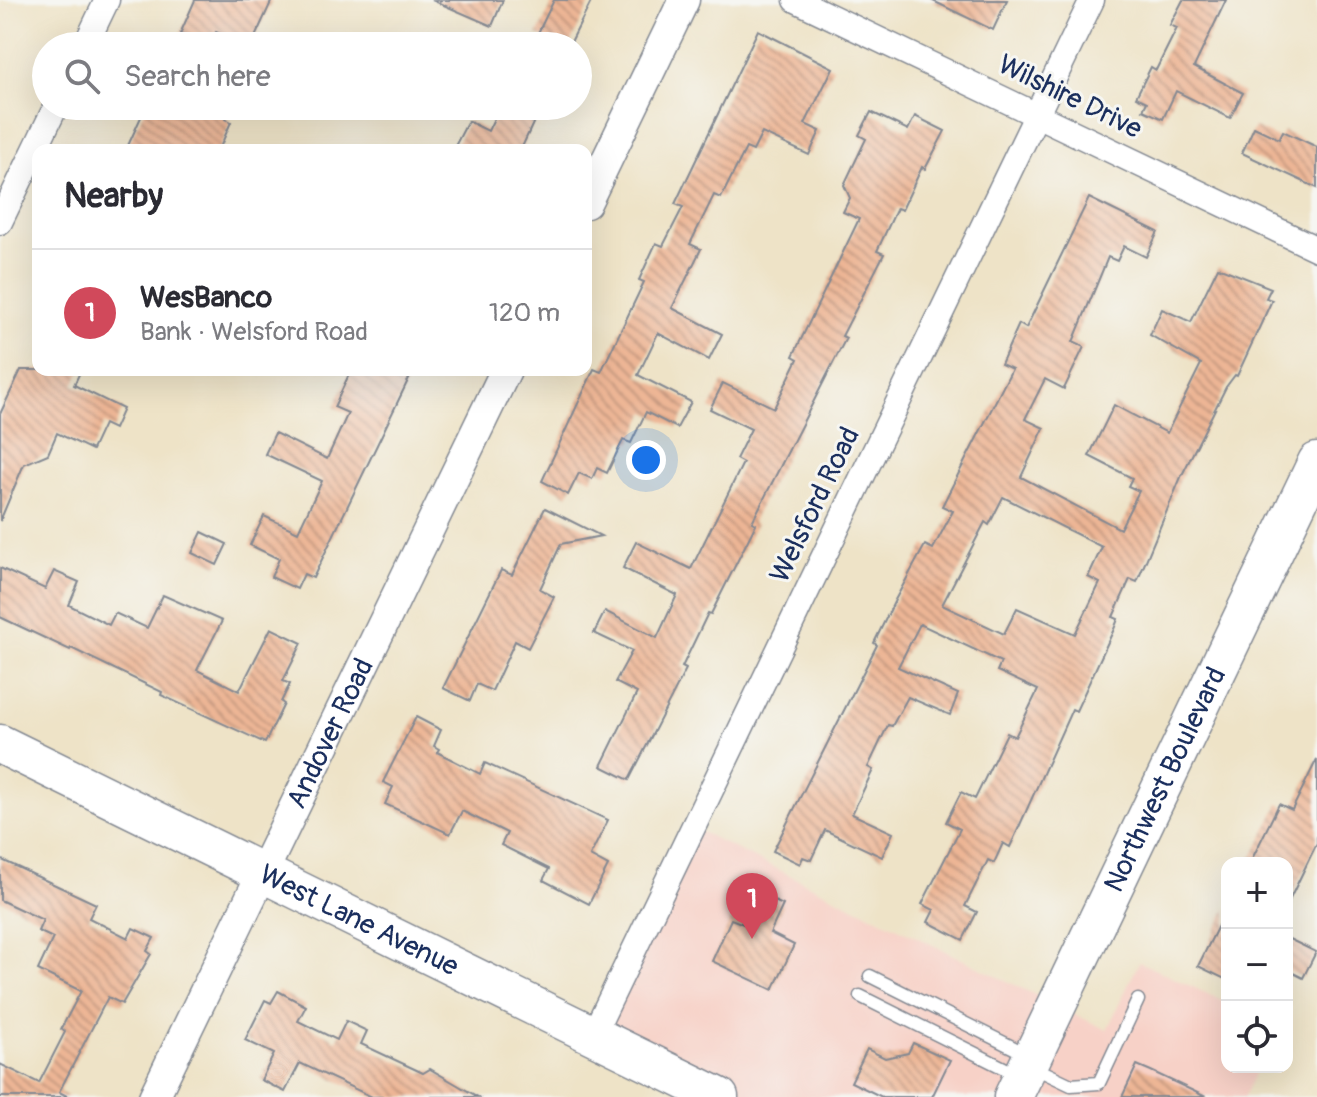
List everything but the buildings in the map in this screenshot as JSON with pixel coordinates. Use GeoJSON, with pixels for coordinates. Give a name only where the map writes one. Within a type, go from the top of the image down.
{"type":"FeatureCollection","features":[{"type":"Feature","properties":{"kind":"main road","name":"Northwest Boulevard"},"geometry":{"type":"LineString","coordinates":[[1024,1074],[1317,462]]}},
{"type":"Feature","properties":{"kind":"main road","name":"West Lane Avenue"},"geometry":{"type":"LineString","coordinates":[[0,744],[719,1097]]}},
{"type":"Feature","properties":{"kind":"street"},"geometry":{"type":"LineString","coordinates":[[92,32],[107,0]]}},
{"type":"Feature","properties":{"kind":"street"},"geometry":{"type":"LineString","coordinates":[[592,191],[684,0]]}},
{"type":"Feature","properties":{"kind":"street","name":"Wilshire Drive"},"geometry":{"type":"LineString","coordinates":[[796,0],[1317,249]]}},
{"type":"Feature","properties":{"kind":"street","name":"Welsford Road"},"geometry":{"type":"LineString","coordinates":[[593,1035],[1092,0]]}},
{"type":"Feature","properties":{"kind":"street"},"geometry":{"type":"LineString","coordinates":[[38,144],[49,120]]}},
{"type":"Feature","properties":{"kind":"street"},"geometry":{"type":"LineString","coordinates":[[0,222],[32,156]]}},
{"type":"Feature","properties":{"kind":"street","name":"Andover Road"},"geometry":{"type":"LineString","coordinates":[[154,1097],[503,376]]}},
{"type":"Feature","properties":{"kind":"lane"},"geometry":{"type":"LineString","coordinates":[[870,976],[1024,1074]]}},
{"type":"Feature","properties":{"kind":"lane"},"geometry":{"type":"LineString","coordinates":[[860,996],[1024,1074],[1071,1085],[1099,1083],[1138,1000]]}},
{"type":"Feature","properties":{"kind":"shaded area"},"geometry":{"type":"Polygon","coordinates":[[[693,828],[1107,1030],[1139,962],[1221,1000],[1221,1073],[1255,1073],[1244,1097],[686,1097],[596,1030],[693,828]]]}},
{"type":"Feature","properties":{"kind":"place","name":"WesBanco"},"geometry":{"type":"Point","coordinates":[752,939]}}]}
